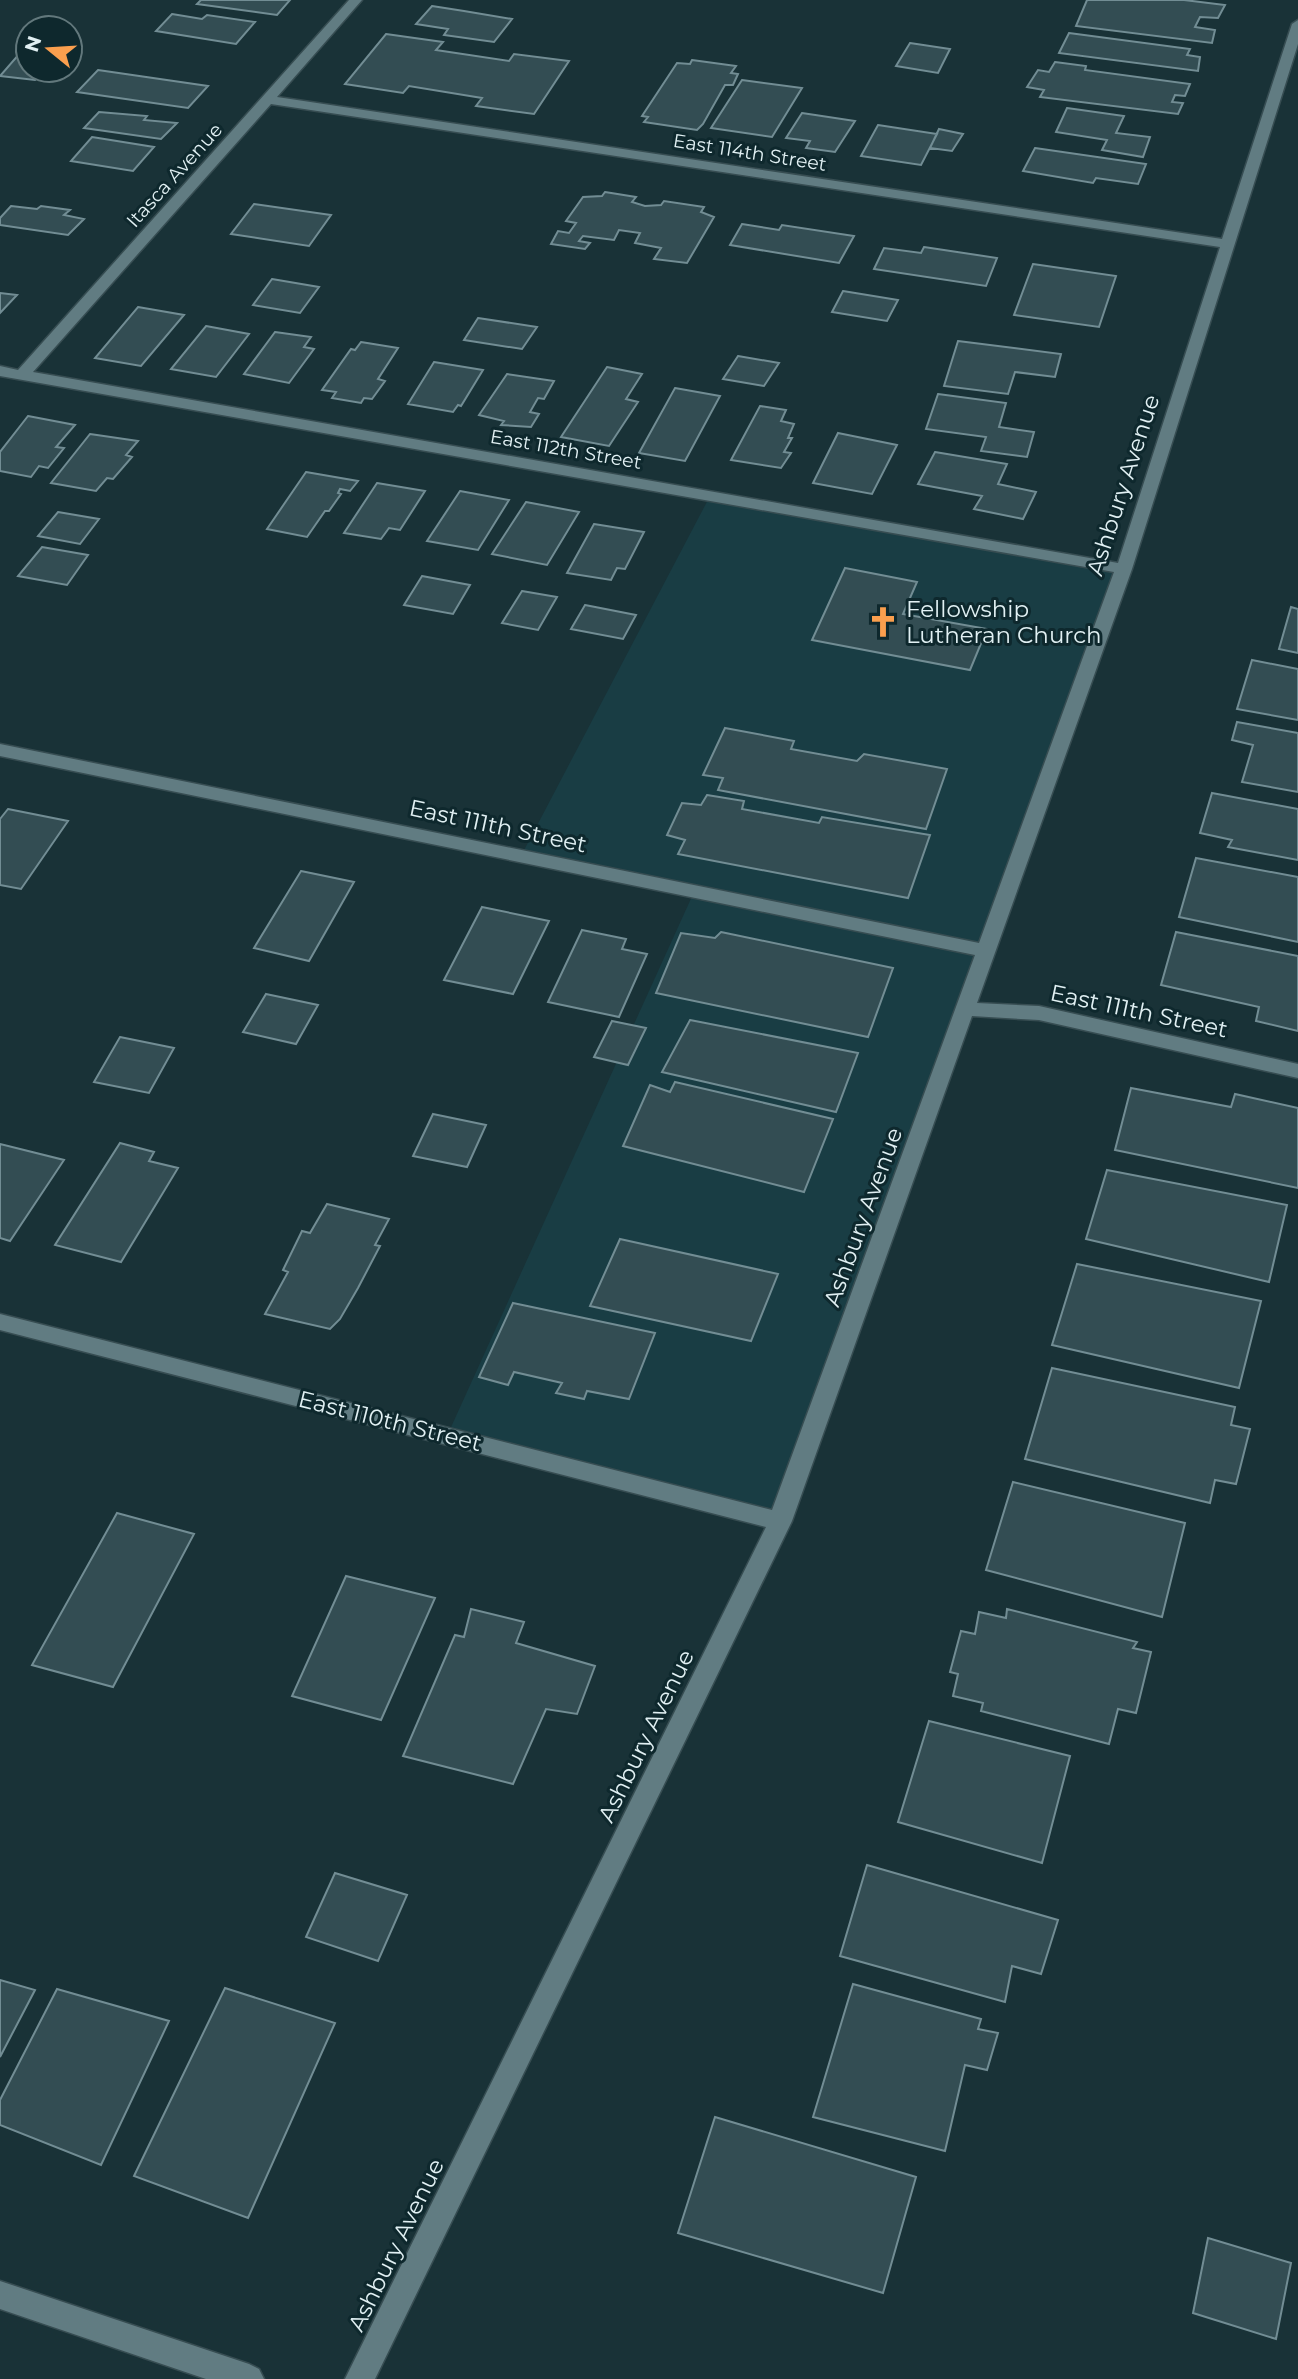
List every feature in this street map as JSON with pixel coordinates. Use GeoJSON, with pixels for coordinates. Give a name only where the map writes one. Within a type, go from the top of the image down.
{"type":"FeatureCollection","features":[{"type":"Feature","properties":{"kind":"street","name":"Itasca Avenue"},"geometry":{"type":"LineString","coordinates":[[22,375],[356,0]]}},
{"type":"Feature","properties":{"kind":"street","name":"Ashbury Avenue"},"geometry":{"type":"LineString","coordinates":[[360,2379],[780,1521],[1124,569],[1298,24]]}},
{"type":"Feature","properties":{"kind":"street","name":"East 114th Street"},"geometry":{"type":"LineString","coordinates":[[267,100],[1227,244]]}},
{"type":"Feature","properties":{"kind":"street","name":"East 112th Street"},"geometry":{"type":"LineString","coordinates":[[0,371],[1124,569]]}},
{"type":"Feature","properties":{"kind":"street","name":"East 111th Street"},"geometry":{"type":"LineString","coordinates":[[0,750],[987,951]]}},
{"type":"Feature","properties":{"kind":"street","name":"East 111th Street"},"geometry":{"type":"LineString","coordinates":[[967,1009],[1039,1013],[1298,1071]]}},
{"type":"Feature","properties":{"kind":"street","name":"East 110th Street"},"geometry":{"type":"LineString","coordinates":[[0,1322],[780,1521]]}},
{"type":"Feature","properties":{"kind":"street"},"geometry":{"type":"LineString","coordinates":[[0,2295],[249,2379]]}},
{"type":"Feature","properties":{"kind":"shaded area"},"geometry":{"type":"Polygon","coordinates":[[[710,496],[1124,569],[780,1521],[447,1436],[694,892],[521,856],[710,496]]]}},
{"type":"Feature","properties":{"kind":"building"},"geometry":{"type":"Polygon","coordinates":[[[201,0],[290,0],[277,15],[197,4],[201,0]]]}},
{"type":"Feature","properties":{"kind":"building"},"geometry":{"type":"Polygon","coordinates":[[[1087,0],[1184,0],[1225,5],[1218,18],[1200,17],[1195,27],[1215,30],[1212,43],[1076,26],[1087,0]]]}},
{"type":"Feature","properties":{"kind":"building"},"geometry":{"type":"Polygon","coordinates":[[[432,6],[512,19],[494,42],[444,35],[448,29],[416,24],[432,6]]]}},
{"type":"Feature","properties":{"kind":"building"},"geometry":{"type":"Polygon","coordinates":[[[172,14],[202,19],[207,15],[255,22],[236,44],[156,31],[172,14]]]}},
{"type":"Feature","properties":{"kind":"building"},"geometry":{"type":"Polygon","coordinates":[[[1069,33],[1190,49],[1187,55],[1200,57],[1198,71],[1059,53],[1069,33]]]}},
{"type":"Feature","properties":{"kind":"building"},"geometry":{"type":"Polygon","coordinates":[[[386,34],[443,42],[436,50],[509,61],[514,54],[569,61],[534,114],[476,106],[482,98],[409,86],[403,93],[345,84],[386,34]]]}},
{"type":"Feature","properties":{"kind":"building"},"geometry":{"type":"Polygon","coordinates":[[[910,43],[950,49],[938,73],[896,66],[910,43]]]}},
{"type":"Feature","properties":{"kind":"building"},"geometry":{"type":"Polygon","coordinates":[[[14,60],[14,78],[0,76],[14,60]]]}},
{"type":"Feature","properties":{"kind":"building"},"geometry":{"type":"Polygon","coordinates":[[[692,60],[736,66],[731,73],[738,74],[733,85],[725,85],[697,130],[644,122],[648,117],[642,116],[677,63],[690,64],[692,60]]]}},
{"type":"Feature","properties":{"kind":"building"},"geometry":{"type":"Polygon","coordinates":[[[1055,62],[1086,66],[1085,70],[1190,84],[1185,96],[1175,95],[1172,102],[1183,103],[1178,114],[1040,97],[1044,90],[1027,87],[1038,70],[1049,72],[1055,62]]]}},
{"type":"Feature","properties":{"kind":"building"},"geometry":{"type":"Polygon","coordinates":[[[98,70],[208,86],[188,108],[77,92],[98,70]]]}},
{"type":"Feature","properties":{"kind":"building"},"geometry":{"type":"Polygon","coordinates":[[[742,80],[802,88],[772,137],[711,128],[742,80]]]}},
{"type":"Feature","properties":{"kind":"building"},"geometry":{"type":"Polygon","coordinates":[[[1067,108],[1124,116],[1116,133],[1150,137],[1143,157],[1102,150],[1107,140],[1056,132],[1067,108]]]}},
{"type":"Feature","properties":{"kind":"building"},"geometry":{"type":"Polygon","coordinates":[[[99,112],[147,116],[144,120],[177,123],[161,139],[84,128],[99,112]]]}},
{"type":"Feature","properties":{"kind":"building"},"geometry":{"type":"Polygon","coordinates":[[[802,113],[855,121],[835,152],[806,148],[810,141],[786,138],[802,113]]]}},
{"type":"Feature","properties":{"kind":"building"},"geometry":{"type":"Polygon","coordinates":[[[878,125],[937,134],[921,165],[861,156],[878,125]]]}},
{"type":"Feature","properties":{"kind":"building"},"geometry":{"type":"Polygon","coordinates":[[[939,129],[963,134],[952,151],[930,148],[939,129]]]}},
{"type":"Feature","properties":{"kind":"building"},"geometry":{"type":"Polygon","coordinates":[[[92,137],[154,147],[133,171],[71,161],[92,137]]]}},
{"type":"Feature","properties":{"kind":"building"},"geometry":{"type":"Polygon","coordinates":[[[1035,148],[1146,164],[1138,184],[1096,178],[1093,183],[1023,171],[1035,148]]]}},
{"type":"Feature","properties":{"kind":"building"},"geometry":{"type":"Polygon","coordinates":[[[605,192],[636,197],[632,202],[645,206],[661,205],[664,201],[704,207],[701,212],[714,217],[687,263],[654,259],[661,248],[635,243],[640,233],[619,230],[614,240],[583,236],[579,241],[590,243],[585,249],[551,244],[558,231],[569,233],[576,223],[566,221],[583,197],[602,196],[605,192]]]}},
{"type":"Feature","properties":{"kind":"building"},"geometry":{"type":"Polygon","coordinates":[[[254,204],[331,215],[309,246],[231,234],[254,204]]]}},
{"type":"Feature","properties":{"kind":"building"},"geometry":{"type":"Polygon","coordinates":[[[11,206],[70,210],[64,215],[84,219],[68,235],[0,225],[0,218],[11,206]]]}},
{"type":"Feature","properties":{"kind":"building"},"geometry":{"type":"Polygon","coordinates":[[[742,224],[779,230],[782,225],[854,236],[839,263],[730,245],[742,224]]]}},
{"type":"Feature","properties":{"kind":"building"},"geometry":{"type":"Polygon","coordinates":[[[924,247],[997,258],[986,286],[874,269],[884,248],[921,253],[924,247]]]}},
{"type":"Feature","properties":{"kind":"building"},"geometry":{"type":"Polygon","coordinates":[[[1033,264],[1116,276],[1099,327],[1014,315],[1033,264]]]}},
{"type":"Feature","properties":{"kind":"building"},"geometry":{"type":"Polygon","coordinates":[[[272,279],[319,287],[300,313],[253,305],[272,279]]]}},
{"type":"Feature","properties":{"kind":"building"},"geometry":{"type":"Polygon","coordinates":[[[843,291],[898,300],[887,321],[832,312],[843,291]]]}},
{"type":"Feature","properties":{"kind":"building"},"geometry":{"type":"Polygon","coordinates":[[[0,293],[17,295],[0,313],[0,293]]]}},
{"type":"Feature","properties":{"kind":"building"},"geometry":{"type":"Polygon","coordinates":[[[138,307],[184,315],[141,366],[95,358],[138,307]]]}},
{"type":"Feature","properties":{"kind":"building"},"geometry":{"type":"Polygon","coordinates":[[[478,318],[537,327],[522,349],[464,340],[478,318]]]}},
{"type":"Feature","properties":{"kind":"building"},"geometry":{"type":"Polygon","coordinates":[[[206,326],[249,334],[216,377],[171,369],[206,326]]]}},
{"type":"Feature","properties":{"kind":"building"},"geometry":{"type":"Polygon","coordinates":[[[275,332],[311,337],[304,347],[314,349],[289,383],[244,374],[275,332]]]}},
{"type":"Feature","properties":{"kind":"building"},"geometry":{"type":"Polygon","coordinates":[[[958,341],[1061,354],[1055,377],[1015,372],[1008,394],[944,386],[958,341]]]}},
{"type":"Feature","properties":{"kind":"building"},"geometry":{"type":"Polygon","coordinates":[[[361,342],[398,348],[378,379],[385,381],[372,399],[364,398],[361,403],[332,398],[336,392],[322,390],[351,349],[355,350],[361,342]]]}},
{"type":"Feature","properties":{"kind":"building"},"geometry":{"type":"Polygon","coordinates":[[[738,356],[779,363],[764,386],[723,379],[738,356]]]}},
{"type":"Feature","properties":{"kind":"building"},"geometry":{"type":"Polygon","coordinates":[[[434,362],[483,370],[461,406],[458,405],[453,412],[408,404],[434,362]]]}},
{"type":"Feature","properties":{"kind":"building"},"geometry":{"type":"Polygon","coordinates":[[[607,367],[642,374],[626,399],[638,402],[609,446],[561,437],[607,367]]]}},
{"type":"Feature","properties":{"kind":"building"},"geometry":{"type":"Polygon","coordinates":[[[507,374],[554,381],[544,399],[538,398],[530,412],[539,414],[531,427],[501,425],[504,421],[479,415],[507,374]]]}},
{"type":"Feature","properties":{"kind":"building"},"geometry":{"type":"Polygon","coordinates":[[[675,388],[720,396],[685,461],[639,453],[675,388]]]}},
{"type":"Feature","properties":{"kind":"building"},"geometry":{"type":"Polygon","coordinates":[[[938,394],[1006,403],[999,427],[1034,432],[1027,457],[981,451],[986,437],[926,429],[938,394]]]}},
{"type":"Feature","properties":{"kind":"building"},"geometry":{"type":"Polygon","coordinates":[[[760,406],[786,410],[781,421],[794,424],[788,438],[792,438],[784,452],[791,453],[781,468],[731,460],[760,406]]]}},
{"type":"Feature","properties":{"kind":"building"},"geometry":{"type":"Polygon","coordinates":[[[28,416],[75,425],[56,447],[64,448],[48,468],[39,466],[31,477],[0,471],[0,452],[28,416]]]}},
{"type":"Feature","properties":{"kind":"building"},"geometry":{"type":"Polygon","coordinates":[[[838,433],[897,445],[872,494],[813,483],[838,433]]]}},
{"type":"Feature","properties":{"kind":"building"},"geometry":{"type":"Polygon","coordinates":[[[90,434],[138,441],[126,455],[132,457],[113,479],[107,478],[96,491],[51,483],[90,434]]]}},
{"type":"Feature","properties":{"kind":"building"},"geometry":{"type":"Polygon","coordinates":[[[935,452],[1007,464],[998,484],[1036,492],[1023,519],[974,509],[982,496],[918,484],[935,452]]]}},
{"type":"Feature","properties":{"kind":"building"},"geometry":{"type":"Polygon","coordinates":[[[306,472],[358,481],[350,491],[340,489],[338,493],[341,494],[307,537],[267,529],[306,472]]]}},
{"type":"Feature","properties":{"kind":"building"},"geometry":{"type":"Polygon","coordinates":[[[377,483],[425,491],[400,530],[389,528],[381,539],[344,533],[377,483]]]}},
{"type":"Feature","properties":{"kind":"building"},"geometry":{"type":"Polygon","coordinates":[[[460,491],[509,500],[478,550],[427,541],[460,491]]]}},
{"type":"Feature","properties":{"kind":"building"},"geometry":{"type":"Polygon","coordinates":[[[526,502],[579,512],[547,565],[492,554],[526,502]]]}},
{"type":"Feature","properties":{"kind":"building"},"geometry":{"type":"Polygon","coordinates":[[[58,512],[99,519],[80,544],[38,536],[58,512]]]}},
{"type":"Feature","properties":{"kind":"building"},"geometry":{"type":"Polygon","coordinates":[[[594,524],[644,532],[625,569],[617,568],[611,580],[567,573],[594,524]]]}},
{"type":"Feature","properties":{"kind":"building"},"geometry":{"type":"Polygon","coordinates":[[[42,547],[88,555],[67,585],[18,576],[42,547]]]}},
{"type":"Feature","properties":{"kind":"building","name":"Fellowship Lutheran Church"},"geometry":{"type":"Polygon","coordinates":[[[845,568],[917,582],[903,614],[987,629],[970,670],[812,640],[845,568]]]}},
{"type":"Feature","properties":{"kind":"building"},"geometry":{"type":"Polygon","coordinates":[[[422,576],[470,585],[453,614],[404,605],[422,576]]]}},
{"type":"Feature","properties":{"kind":"building"},"geometry":{"type":"Polygon","coordinates":[[[522,591],[557,597],[538,630],[502,623],[522,591]]]}},
{"type":"Feature","properties":{"kind":"building"},"geometry":{"type":"Polygon","coordinates":[[[585,605],[636,615],[623,639],[571,629],[585,605]]]}},
{"type":"Feature","properties":{"kind":"building"},"geometry":{"type":"Polygon","coordinates":[[[1291,607],[1298,609],[1298,653],[1279,649],[1291,607]]]}},
{"type":"Feature","properties":{"kind":"building"},"geometry":{"type":"Polygon","coordinates":[[[1252,660],[1298,669],[1298,720],[1237,709],[1252,660]]]}},
{"type":"Feature","properties":{"kind":"building"},"geometry":{"type":"Polygon","coordinates":[[[1237,722],[1298,733],[1298,792],[1242,782],[1253,745],[1232,740],[1237,722]]]}},
{"type":"Feature","properties":{"kind":"building"},"geometry":{"type":"Polygon","coordinates":[[[725,728],[794,741],[791,749],[857,761],[864,754],[947,769],[926,829],[718,790],[723,778],[703,775],[725,728]]]}},
{"type":"Feature","properties":{"kind":"building"},"geometry":{"type":"Polygon","coordinates":[[[1212,793],[1298,809],[1298,860],[1228,847],[1232,840],[1200,833],[1212,793]]]}},
{"type":"Feature","properties":{"kind":"building"},"geometry":{"type":"Polygon","coordinates":[[[707,795],[744,801],[742,809],[819,823],[822,817],[930,835],[908,898],[678,854],[685,840],[667,835],[682,803],[701,805],[707,795]]]}},
{"type":"Feature","properties":{"kind":"building"},"geometry":{"type":"Polygon","coordinates":[[[8,809],[68,821],[21,889],[0,885],[0,819],[8,809]]]}},
{"type":"Feature","properties":{"kind":"building"},"geometry":{"type":"Polygon","coordinates":[[[1196,858],[1298,877],[1298,942],[1179,917],[1196,858]]]}},
{"type":"Feature","properties":{"kind":"building"},"geometry":{"type":"Polygon","coordinates":[[[301,871],[354,882],[309,961],[254,948],[301,871]]]}},
{"type":"Feature","properties":{"kind":"building"},"geometry":{"type":"Polygon","coordinates":[[[482,907],[549,921],[513,994],[444,980],[482,907]]]}},
{"type":"Feature","properties":{"kind":"building"},"geometry":{"type":"Polygon","coordinates":[[[582,930],[626,939],[622,949],[647,954],[619,1017],[548,1002],[582,930]]]}},
{"type":"Feature","properties":{"kind":"building"},"geometry":{"type":"Polygon","coordinates":[[[721,932],[893,968],[868,1037],[656,993],[681,933],[715,938],[721,932]]]}},
{"type":"Feature","properties":{"kind":"building"},"geometry":{"type":"Polygon","coordinates":[[[1176,932],[1298,956],[1298,1031],[1256,1021],[1259,1007],[1161,985],[1176,932]]]}},
{"type":"Feature","properties":{"kind":"building"},"geometry":{"type":"Polygon","coordinates":[[[266,994],[318,1005],[296,1044],[243,1032],[266,994]]]}},
{"type":"Feature","properties":{"kind":"building"},"geometry":{"type":"Polygon","coordinates":[[[690,1020],[858,1053],[836,1112],[662,1072],[690,1020]]]}},
{"type":"Feature","properties":{"kind":"building"},"geometry":{"type":"Polygon","coordinates":[[[612,1021],[646,1028],[628,1065],[594,1057],[612,1021]]]}},
{"type":"Feature","properties":{"kind":"building"},"geometry":{"type":"Polygon","coordinates":[[[120,1037],[174,1048],[149,1093],[94,1082],[120,1037]]]}},
{"type":"Feature","properties":{"kind":"building"},"geometry":{"type":"Polygon","coordinates":[[[675,1082],[833,1119],[804,1192],[623,1146],[650,1085],[670,1092],[675,1082]]]}},
{"type":"Feature","properties":{"kind":"building"},"geometry":{"type":"Polygon","coordinates":[[[1131,1088],[1231,1107],[1235,1094],[1298,1108],[1298,1188],[1115,1150],[1131,1088]]]}},
{"type":"Feature","properties":{"kind":"building"},"geometry":{"type":"Polygon","coordinates":[[[433,1114],[486,1125],[467,1167],[413,1156],[433,1114]]]}},
{"type":"Feature","properties":{"kind":"building"},"geometry":{"type":"Polygon","coordinates":[[[120,1143],[154,1152],[149,1161],[178,1168],[121,1262],[55,1245],[120,1143]]]}},
{"type":"Feature","properties":{"kind":"building"},"geometry":{"type":"Polygon","coordinates":[[[0,1144],[64,1160],[10,1241],[0,1238],[0,1144]]]}},
{"type":"Feature","properties":{"kind":"building"},"geometry":{"type":"Polygon","coordinates":[[[1107,1170],[1287,1205],[1269,1282],[1086,1239],[1107,1170]]]}},
{"type":"Feature","properties":{"kind":"building"},"geometry":{"type":"Polygon","coordinates":[[[327,1204],[389,1219],[375,1245],[380,1246],[358,1288],[340,1319],[330,1329],[265,1314],[288,1272],[283,1270],[302,1231],[310,1233],[327,1204]]]}},
{"type":"Feature","properties":{"kind":"building"},"geometry":{"type":"Polygon","coordinates":[[[620,1239],[778,1274],[751,1341],[590,1306],[620,1239]]]}},
{"type":"Feature","properties":{"kind":"building"},"geometry":{"type":"Polygon","coordinates":[[[1077,1264],[1261,1301],[1239,1388],[1052,1345],[1077,1264]]]}},
{"type":"Feature","properties":{"kind":"building"},"geometry":{"type":"Polygon","coordinates":[[[513,1303],[655,1333],[629,1399],[587,1391],[584,1399],[556,1393],[562,1383],[514,1372],[508,1385],[479,1377],[513,1303]]]}},
{"type":"Feature","properties":{"kind":"building"},"geometry":{"type":"Polygon","coordinates":[[[1052,1368],[1235,1407],[1231,1425],[1250,1429],[1236,1484],[1215,1480],[1210,1503],[1025,1459],[1052,1368]]]}},
{"type":"Feature","properties":{"kind":"building"},"geometry":{"type":"Polygon","coordinates":[[[1013,1482],[1185,1523],[1162,1617],[986,1570],[1013,1482]]]}},
{"type":"Feature","properties":{"kind":"building"},"geometry":{"type":"Polygon","coordinates":[[[117,1513],[194,1534],[113,1687],[32,1665],[117,1513]]]}},
{"type":"Feature","properties":{"kind":"building"},"geometry":{"type":"Polygon","coordinates":[[[346,1576],[435,1598],[381,1720],[292,1696],[346,1576]]]}},
{"type":"Feature","properties":{"kind":"building"},"geometry":{"type":"Polygon","coordinates":[[[471,1609],[524,1622],[516,1643],[595,1666],[577,1714],[546,1709],[513,1784],[403,1756],[455,1635],[464,1637],[471,1609]]]}},
{"type":"Feature","properties":{"kind":"building"},"geometry":{"type":"Polygon","coordinates":[[[1007,1609],[1137,1642],[1133,1648],[1151,1652],[1136,1713],[1118,1709],[1109,1744],[981,1711],[983,1703],[953,1696],[958,1674],[950,1672],[961,1631],[975,1634],[979,1612],[1006,1618],[1007,1609]]]}},
{"type":"Feature","properties":{"kind":"building"},"geometry":{"type":"Polygon","coordinates":[[[929,1721],[1070,1756],[1042,1863],[898,1822],[929,1721]]]}},
{"type":"Feature","properties":{"kind":"building"},"geometry":{"type":"Polygon","coordinates":[[[867,1865],[1058,1920],[1041,1974],[1012,1966],[1005,2002],[840,1956],[867,1865]]]}},
{"type":"Feature","properties":{"kind":"building"},"geometry":{"type":"Polygon","coordinates":[[[335,1873],[407,1895],[378,1961],[306,1937],[335,1873]]]}},
{"type":"Feature","properties":{"kind":"building"},"geometry":{"type":"Polygon","coordinates":[[[0,1980],[35,1990],[0,2057],[0,1980]]]}},
{"type":"Feature","properties":{"kind":"building"},"geometry":{"type":"Polygon","coordinates":[[[853,1984],[981,2019],[978,2029],[998,2033],[987,2070],[965,2065],[945,2151],[813,2117],[853,1984]]]}},
{"type":"Feature","properties":{"kind":"building"},"geometry":{"type":"Polygon","coordinates":[[[225,1988],[335,2023],[248,2218],[134,2176],[225,1988]]]}},
{"type":"Feature","properties":{"kind":"building"},"geometry":{"type":"Polygon","coordinates":[[[57,1989],[169,2021],[101,2165],[0,2125],[0,2100],[57,1989]]]}},
{"type":"Feature","properties":{"kind":"building"},"geometry":{"type":"Polygon","coordinates":[[[715,2117],[916,2177],[883,2293],[678,2233],[715,2117]]]}},
{"type":"Feature","properties":{"kind":"building"},"geometry":{"type":"Polygon","coordinates":[[[1208,2238],[1291,2263],[1276,2339],[1193,2313],[1208,2238]]]}},
{"type":"Feature","properties":{"kind":"place","name":"Fellowship Lutheran Church"},"geometry":{"type":"Point","coordinates":[883,622]}}]}
